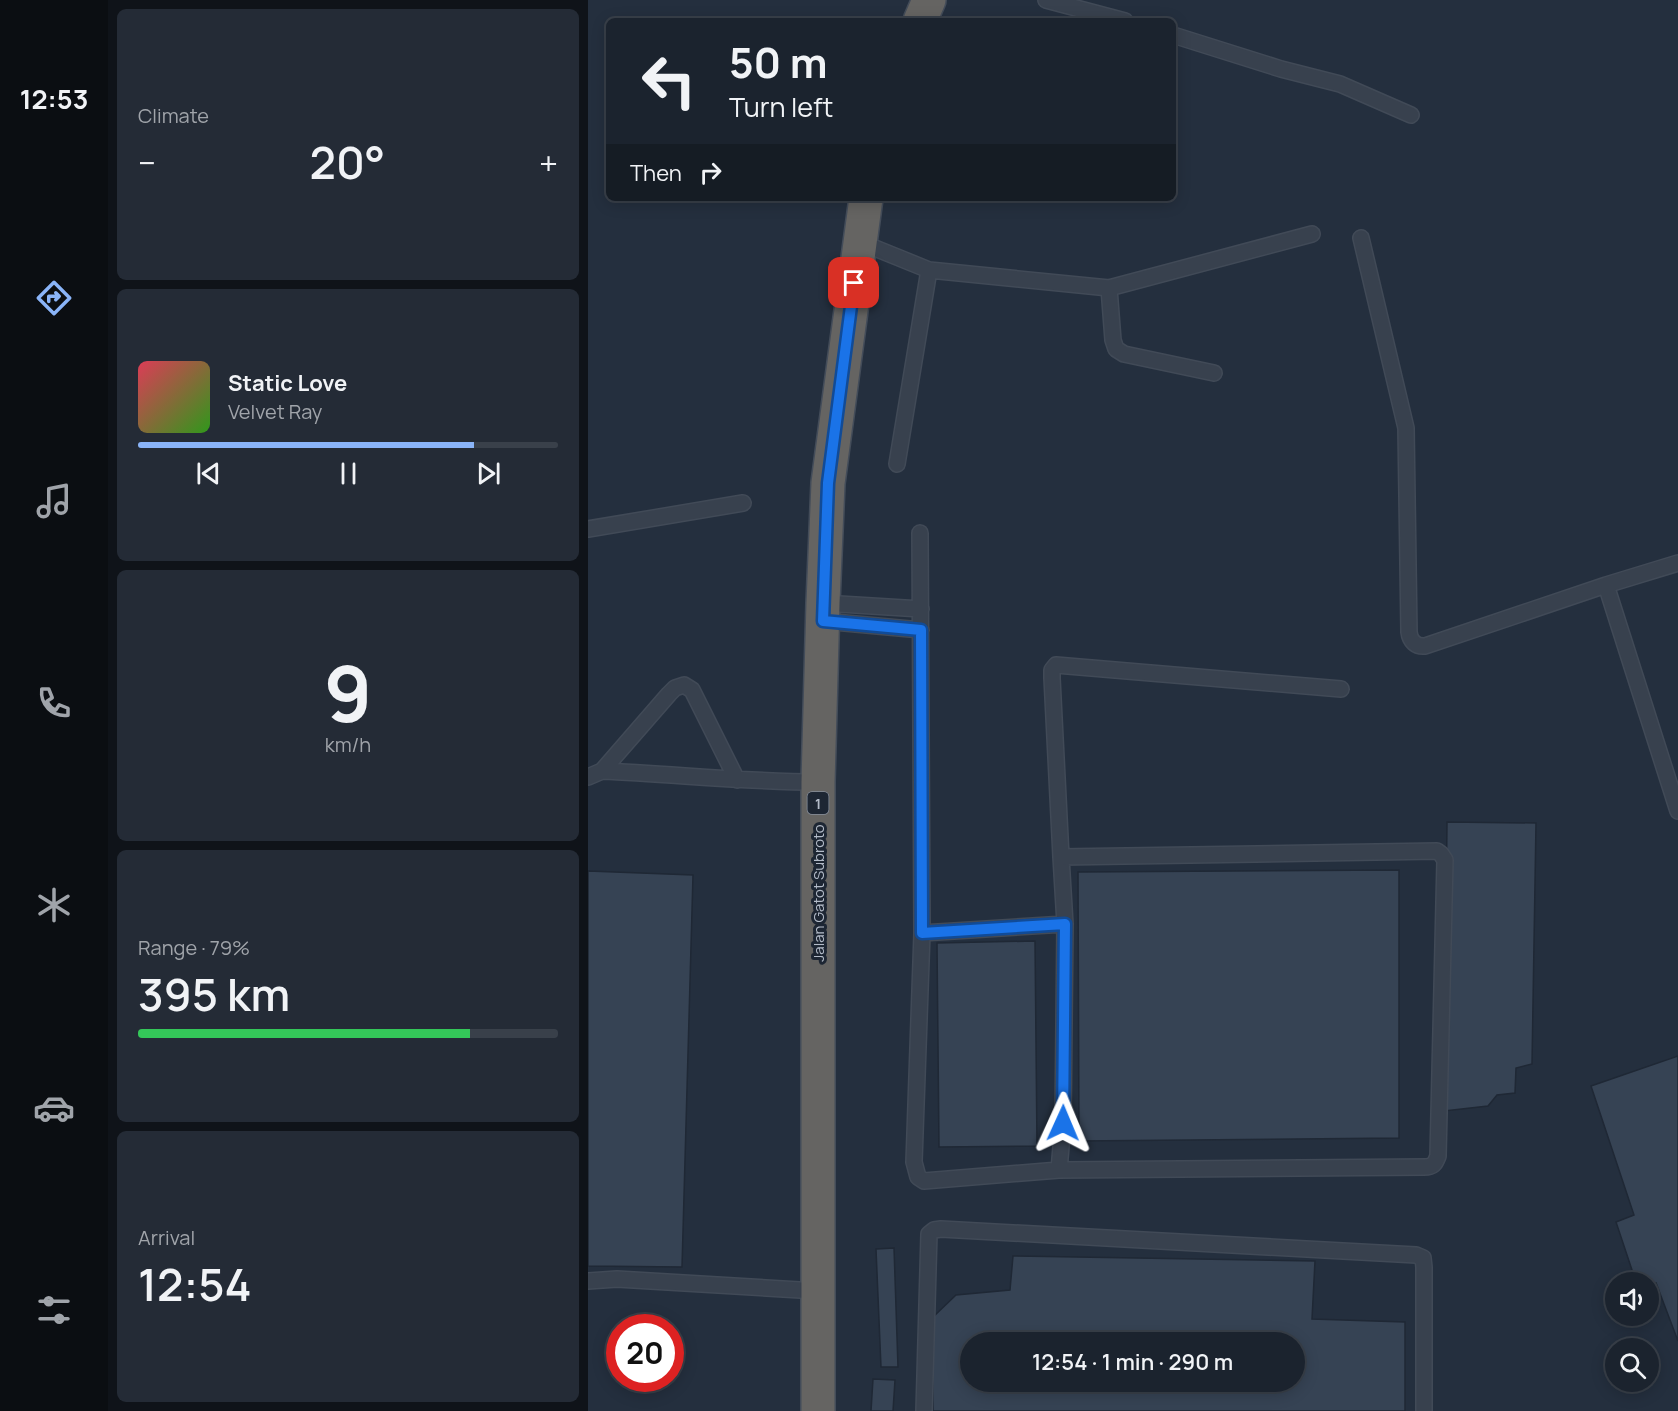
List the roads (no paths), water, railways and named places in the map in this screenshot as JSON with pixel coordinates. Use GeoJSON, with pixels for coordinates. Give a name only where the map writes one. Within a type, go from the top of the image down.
{"type":"FeatureCollection","features":[{"type":"Feature","properties":{"kind":"highway"},"geometry":{"type":"LineString","coordinates":[[921,18],[929,0]]}},
{"type":"Feature","properties":{"kind":"highway","name":"Jalan Gatot Subroto"},"geometry":{"type":"LineString","coordinates":[[818,1411],[818,782],[828,483],[866,201]]}},
{"type":"Feature","properties":{"kind":"lane"},"geometry":{"type":"LineString","coordinates":[[1046,0],[1114,18]]}},
{"type":"Feature","properties":{"kind":"lane"},"geometry":{"type":"LineString","coordinates":[[1176,36],[1281,69],[1340,84],[1411,115]]}},
{"type":"Feature","properties":{"kind":"lane"},"geometry":{"type":"LineString","coordinates":[[860,242],[929,270],[1109,288],[1312,234]]}},
{"type":"Feature","properties":{"kind":"lane"},"geometry":{"type":"LineString","coordinates":[[1361,238],[1406,428],[1410,637],[1420,647],[1425,646],[1678,563]]}},
{"type":"Feature","properties":{"kind":"lane"},"geometry":{"type":"LineString","coordinates":[[897,464],[929,270]]}},
{"type":"Feature","properties":{"kind":"lane"},"geometry":{"type":"LineString","coordinates":[[1109,288],[1113,340],[1116,349],[1124,354],[1214,373]]}},
{"type":"Feature","properties":{"kind":"lane"},"geometry":{"type":"LineString","coordinates":[[588,529],[743,502]]}},
{"type":"Feature","properties":{"kind":"lane"},"geometry":{"type":"LineString","coordinates":[[920,533],[922,933],[914,1162],[918,1177],[924,1181],[1059,1170],[1431,1167],[1435,1164],[1438,1156],[1445,860],[1441,854],[1429,850],[1061,857]]}},
{"type":"Feature","properties":{"kind":"lane"},"geometry":{"type":"LineString","coordinates":[[1606,585],[1678,811]]}},
{"type":"Feature","properties":{"kind":"lane"},"geometry":{"type":"LineString","coordinates":[[823,612],[921,609]]}},
{"type":"Feature","properties":{"kind":"lane"},"geometry":{"type":"LineString","coordinates":[[823,612],[921,630]]}},
{"type":"Feature","properties":{"kind":"lane"},"geometry":{"type":"LineString","coordinates":[[1059,1170],[1063,1123],[1065,924],[1052,670],[1056,666],[1341,689]]}},
{"type":"Feature","properties":{"kind":"lane"},"geometry":{"type":"LineString","coordinates":[[595,774],[675,688],[684,685],[692,690],[737,780]]}},
{"type":"Feature","properties":{"kind":"lane"},"geometry":{"type":"LineString","coordinates":[[595,774],[705,776],[737,780],[818,782]]}},
{"type":"Feature","properties":{"kind":"lane"},"geometry":{"type":"LineString","coordinates":[[922,933],[1065,924]]}},
{"type":"Feature","properties":{"kind":"lane"},"geometry":{"type":"LineString","coordinates":[[924,1411],[929,1234],[941,1229],[1416,1255],[1423,1258],[1424,1267],[1424,1411]]}},
{"type":"Feature","properties":{"kind":"lane"},"geometry":{"type":"LineString","coordinates":[[588,1281],[617,1279],[817,1291]]}}]}
